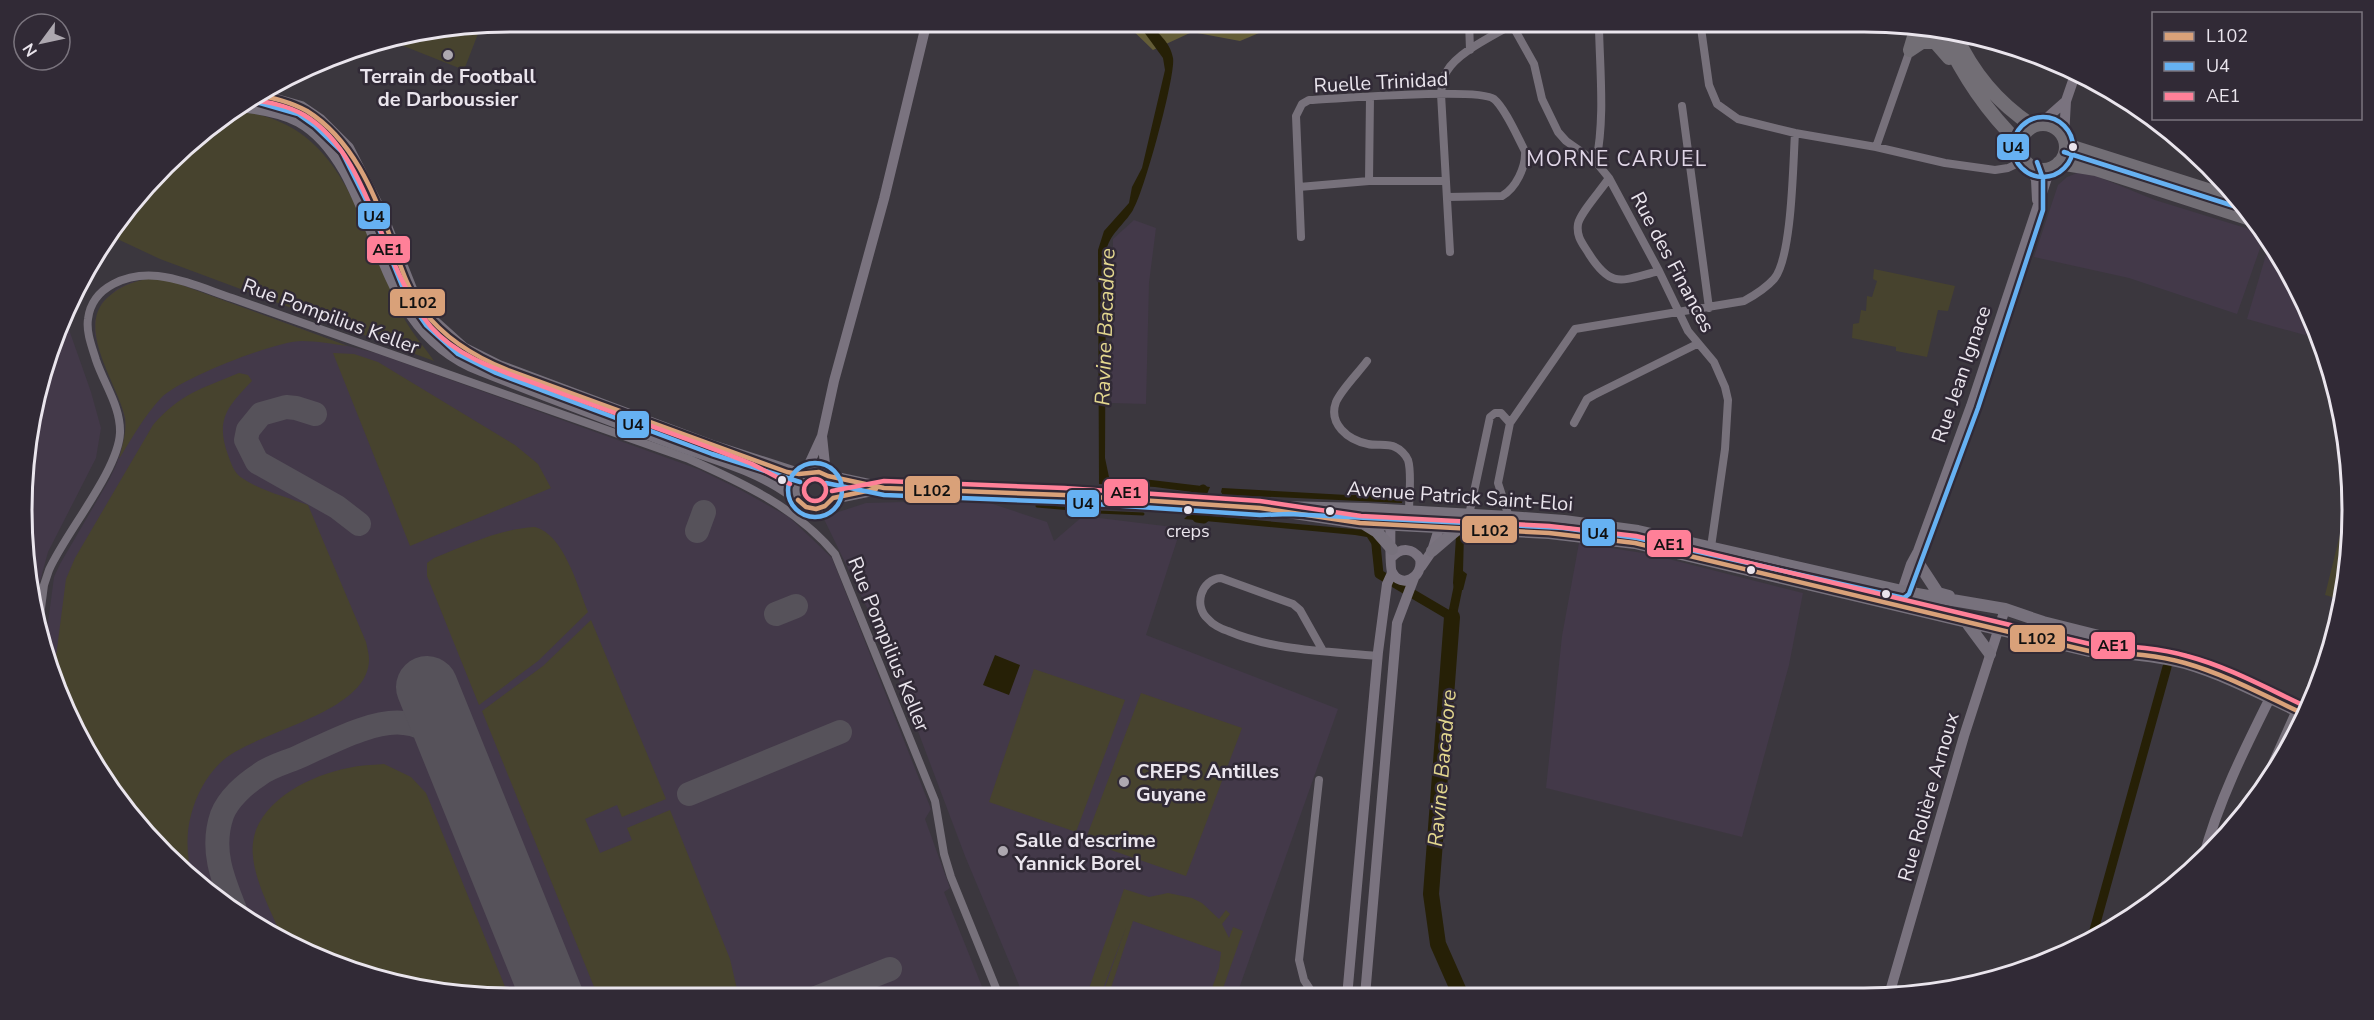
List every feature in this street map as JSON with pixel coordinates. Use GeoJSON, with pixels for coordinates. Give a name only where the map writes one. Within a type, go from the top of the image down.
{"type":"FeatureCollection","features":[{"type":"Feature","properties":{"kind":"highway"},"geometry":{"type":"LineString","coordinates":[[1910,50],[1915,35]]}},
{"type":"Feature","properties":{"kind":"highway"},"geometry":{"type":"LineString","coordinates":[[1945,39],[1957,63],[1985,107]]}},
{"type":"Feature","properties":{"kind":"highway"},"geometry":{"type":"LineString","coordinates":[[1959,41],[1977,74],[1996,96],[2037,125],[2054,127],[2065,141],[2066,152],[2054,166]]}},
{"type":"Feature","properties":{"kind":"highway"},"geometry":{"type":"LineString","coordinates":[[1910,50],[1922,42],[1935,42],[1942,48],[1978,101],[2021,145],[2027,162],[2036,168],[2054,166],[2096,169],[2241,216]]}},
{"type":"Feature","properties":{"kind":"highway"},"geometry":{"type":"LineString","coordinates":[[2021,145],[2025,134],[2037,125]]}},
{"type":"Feature","properties":{"kind":"highway"},"geometry":{"type":"LineString","coordinates":[[2065,141],[2224,195]]}},
{"type":"Feature","properties":{"kind":"main road"},"geometry":{"type":"LineString","coordinates":[[268,98],[301,107],[320,120],[348,148],[380,211],[413,294],[432,320],[463,348],[499,366],[716,447],[804,474]]}},
{"type":"Feature","properties":{"kind":"main road"},"geometry":{"type":"LineString","coordinates":[[250,108],[284,114],[299,121],[323,141],[338,159],[355,189],[401,301],[427,336],[441,349],[470,366],[768,479],[797,498],[805,507],[814,510],[827,505],[833,498],[835,489],[827,475],[814,470],[804,474],[796,486],[797,498]]}},
{"type":"Feature","properties":{"kind":"main road","name":"Avenue Patrick Saint-Eloi"},"geometry":{"type":"LineString","coordinates":[[827,475],[884,488],[1260,508],[1360,523],[1549,533],[1635,543],[2089,651],[2145,655]]}},
{"type":"Feature","properties":{"kind":"main road","name":"Avenue Patrick Saint-Eloi"},"geometry":{"type":"LineString","coordinates":[[833,498],[884,488]]}},
{"type":"Feature","properties":{"kind":"main road","name":"Avenue Patrick Saint-Eloi"},"geometry":{"type":"LineString","coordinates":[[1260,508],[1289,506],[1469,514],[1507,512],[1638,531],[1906,592],[2005,609],[2098,636],[2145,655],[2192,666],[2298,711]]}},
{"type":"Feature","properties":{"kind":"main road"},"geometry":{"type":"LineString","coordinates":[[1360,523],[1377,532],[1392,553]]}},
{"type":"Feature","properties":{"kind":"main road"},"geometry":{"type":"LineString","coordinates":[[1432,551],[1449,534],[1460,527]]}},
{"type":"Feature","properties":{"kind":"main road"},"geometry":{"type":"LineString","coordinates":[[1918,564],[1938,592],[1972,605]]}},
{"type":"Feature","properties":{"kind":"main road"},"geometry":{"type":"LineString","coordinates":[[1967,623],[1990,654]]}},
{"type":"Feature","properties":{"kind":"street"},"geometry":{"type":"LineString","coordinates":[[804,474],[822,436],[837,370],[884,199],[924,32]]}},
{"type":"Feature","properties":{"kind":"street"},"geometry":{"type":"LineString","coordinates":[[1469,32],[1470,50]]}},
{"type":"Feature","properties":{"kind":"street"},"geometry":{"type":"LineString","coordinates":[[1450,252],[1441,93],[1443,78],[1448,69],[1470,50],[1497,32]]}},
{"type":"Feature","properties":{"kind":"street","name":"Rue des Finances"},"geometry":{"type":"LineString","coordinates":[[1515,32],[1534,64],[1542,99],[1558,132],[1566,141],[1596,162],[1609,178],[1659,271],[1678,312],[1697,344],[1714,362],[1725,387],[1728,400],[1725,449],[1711,547]]}},
{"type":"Feature","properties":{"kind":"street"},"geometry":{"type":"LineString","coordinates":[[1596,162],[1600,144],[1599,32]]}},
{"type":"Feature","properties":{"kind":"street"},"geometry":{"type":"LineString","coordinates":[[1702,32],[1709,85],[1717,104],[1738,119],[1945,163],[1995,170],[2027,162]]}},
{"type":"Feature","properties":{"kind":"street"},"geometry":{"type":"LineString","coordinates":[[1876,147],[1910,50]]}},
{"type":"Feature","properties":{"kind":"street"},"geometry":{"type":"LineString","coordinates":[[2065,141],[2066,100],[2073,80]]}},
{"type":"Feature","properties":{"kind":"street","name":"Ruelle Trinidad"},"geometry":{"type":"LineString","coordinates":[[1301,237],[1296,116],[1302,104],[1309,100],[1441,93],[1488,96],[1497,101],[1525,151],[1526,160],[1520,174],[1506,194],[1502,196],[1447,197]]}},
{"type":"Feature","properties":{"kind":"street"},"geometry":{"type":"LineString","coordinates":[[1369,181],[1370,97]]}},
{"type":"Feature","properties":{"kind":"street"},"geometry":{"type":"LineString","coordinates":[[2037,125],[2066,100]]}},
{"type":"Feature","properties":{"kind":"street"},"geometry":{"type":"LineString","coordinates":[[1682,106],[1709,308]]}},
{"type":"Feature","properties":{"kind":"street"},"geometry":{"type":"LineString","coordinates":[[1507,512],[1498,476],[1510,423],[1575,329],[1744,301],[1775,278],[1787,243],[1796,133]]}},
{"type":"Feature","properties":{"kind":"street","name":"Rue Jean Ignace"},"geometry":{"type":"LineString","coordinates":[[2027,162],[2036,180],[2036,208]]}},
{"type":"Feature","properties":{"kind":"street","name":"Rue Jean Ignace"},"geometry":{"type":"LineString","coordinates":[[1902,607],[1911,564],[1918,551],[1971,406],[2036,208],[2054,166]]}},
{"type":"Feature","properties":{"kind":"street"},"geometry":{"type":"LineString","coordinates":[[1609,178],[1578,222],[1578,237],[1608,278],[1622,280],[1659,271]]}},
{"type":"Feature","properties":{"kind":"street"},"geometry":{"type":"LineString","coordinates":[[1299,187],[1369,181],[1446,181]]}},
{"type":"Feature","properties":{"kind":"street","name":"Rue Pompilius Keller"},"geometry":{"type":"LineString","coordinates":[[41,605],[49,570],[110,466],[118,443],[119,419],[96,361],[88,333],[88,319],[93,305],[102,292],[114,283],[127,278],[157,276],[175,279],[689,459],[728,476],[773,500],[822,537],[836,554],[935,801],[944,854],[951,877],[996,988]]}},
{"type":"Feature","properties":{"kind":"street"},"geometry":{"type":"LineString","coordinates":[[1574,423],[1587,399],[1697,344]]}},
{"type":"Feature","properties":{"kind":"street"},"geometry":{"type":"LineString","coordinates":[[1348,988],[1378,656],[1390,577],[1392,553],[1390,525],[1392,518],[1407,510],[1408,493],[1408,461],[1403,453],[1395,446],[1367,444],[1349,437],[1340,429],[1336,421],[1336,401],[1368,361]]}},
{"type":"Feature","properties":{"kind":"street"},"geometry":{"type":"LineString","coordinates":[[1469,514],[1490,417],[1500,413],[1510,423]]}},
{"type":"Feature","properties":{"kind":"street"},"geometry":{"type":"LineString","coordinates":[[822,436],[827,475]]}},
{"type":"Feature","properties":{"kind":"street"},"geometry":{"type":"LineString","coordinates":[[1366,988],[1397,623],[1411,586],[1432,551],[1441,527],[1443,513]]}},
{"type":"Feature","properties":{"kind":"street"},"geometry":{"type":"LineString","coordinates":[[1392,553],[1411,550],[1420,559],[1421,567]]}},
{"type":"Feature","properties":{"kind":"street","name":"Rue Jean Ignace"},"geometry":{"type":"LineString","coordinates":[[1906,592],[1918,564],[1918,551]]}},
{"type":"Feature","properties":{"kind":"street"},"geometry":{"type":"LineString","coordinates":[[1390,577],[1402,580],[1411,586]]}},
{"type":"Feature","properties":{"kind":"street"},"geometry":{"type":"LineString","coordinates":[[1323,651],[1300,610],[1293,604],[1221,578],[1210,580],[1204,585],[1201,593],[1202,611],[1207,619],[1226,631],[1270,645],[1323,651],[1378,656]]}},
{"type":"Feature","properties":{"kind":"street","name":"Rue Rolière Arnoux"},"geometry":{"type":"LineString","coordinates":[[1891,987],[1964,736],[2005,609]]}},
{"type":"Feature","properties":{"kind":"street"},"geometry":{"type":"LineString","coordinates":[[2208,842],[2216,814],[2236,766],[2271,698]]}},
{"type":"Feature","properties":{"kind":"street"},"geometry":{"type":"LineString","coordinates":[[1310,988],[1305,980],[1299,960],[1319,780]]}},
{"type":"Feature","properties":{"kind":"shaded area"},"geometry":{"type":"Polygon","coordinates":[[[1134,32],[1192,32],[1153,50],[1134,32]]]}},
{"type":"Feature","properties":{"kind":"shaded area"},"geometry":{"type":"Polygon","coordinates":[[[1192,32],[1259,32],[1240,41],[1192,32]]]}},
{"type":"Feature","properties":{"kind":"shaded area","name":"Terrain de Football de Darboussier"},"geometry":{"type":"Polygon","coordinates":[[[478,33],[464,70],[400,45],[478,33]]]}},
{"type":"Feature","properties":{"kind":"shaded area"},"geometry":{"type":"Polygon","coordinates":[[[243,113],[271,118],[302,134],[326,158],[346,186],[405,320],[434,361],[160,259],[116,238],[150,195],[195,150],[219,130],[243,113]]]}},
{"type":"Feature","properties":{"kind":"shaded area"},"geometry":{"type":"Polygon","coordinates":[[[2077,173],[2096,176],[2155,200],[2252,230],[2262,244],[2237,314],[2129,278],[2034,257],[2058,185],[2067,177],[2077,173]]]}},
{"type":"Feature","properties":{"kind":"shaded area"},"geometry":{"type":"Polygon","coordinates":[[[1134,220],[1156,228],[1149,283],[1146,404],[1111,403],[1113,239],[1134,220]]]}},
{"type":"Feature","properties":{"kind":"shaded area"},"geometry":{"type":"Polygon","coordinates":[[[2267,252],[2293,298],[2310,336],[2247,319],[2267,252]]]}},
{"type":"Feature","properties":{"kind":"shaded area"},"geometry":{"type":"Polygon","coordinates":[[[1874,269],[1955,286],[1948,311],[1938,310],[1927,357],[1896,351],[1896,347],[1852,338],[1853,324],[1859,323],[1861,310],[1866,311],[1867,296],[1872,297],[1877,281],[1873,279],[1874,269]]]}},
{"type":"Feature","properties":{"kind":"shaded area"},"geometry":{"type":"Polygon","coordinates":[[[147,279],[168,280],[348,346],[308,341],[289,343],[228,362],[187,381],[161,398],[138,427],[119,459],[125,434],[125,418],[101,356],[95,325],[98,310],[107,298],[125,286],[147,279]]]}},
{"type":"Feature","properties":{"kind":"shaded area"},"geometry":{"type":"Polygon","coordinates":[[[168,280],[348,346],[376,353],[698,469],[789,517],[832,558],[931,809],[925,819],[950,888],[944,892],[983,988],[510,988],[448,984],[386,972],[327,952],[271,924],[219,890],[195,870],[150,825],[112,776],[81,722],[68,693],[47,630],[54,577],[109,480],[117,463],[125,435],[125,420],[120,400],[100,352],[95,335],[95,321],[102,303],[117,289],[132,282],[168,280]]]}},
{"type":"Feature","properties":{"kind":"shaded area"},"geometry":{"type":"Polygon","coordinates":[[[68,327],[101,428],[96,458],[48,552],[38,587],[32,510],[36,448],[48,386],[68,327]]]}},
{"type":"Feature","properties":{"kind":"shaded area"},"geometry":{"type":"Polygon","coordinates":[[[333,353],[354,354],[378,362],[515,445],[538,464],[551,488],[410,546],[333,353]]]}},
{"type":"Feature","properties":{"kind":"shaded area"},"geometry":{"type":"Polygon","coordinates":[[[239,373],[248,375],[252,381],[236,398],[226,414],[223,432],[228,455],[235,471],[249,483],[308,505],[366,642],[369,660],[364,679],[350,695],[306,720],[257,741],[220,763],[198,794],[193,808],[188,832],[190,865],[150,825],[112,776],[81,722],[56,659],[66,579],[75,558],[153,425],[182,399],[239,373]]]}},
{"type":"Feature","properties":{"kind":"shaded area","name":"CREPS Antilles Guyane"},"geometry":{"type":"Polygon","coordinates":[[[981,500],[1047,522],[1054,541],[1083,516],[1181,528],[1146,635],[1338,709],[1239,988],[1020,988],[965,856],[887,649],[823,517],[866,503],[981,500]]]}},
{"type":"Feature","properties":{"kind":"shaded area"},"geometry":{"type":"Polygon","coordinates":[[[535,527],[545,532],[562,550],[588,612],[538,661],[479,705],[427,576],[427,563],[483,538],[535,527]]]}},
{"type":"Feature","properties":{"kind":"shaded area"},"geometry":{"type":"Polygon","coordinates":[[[2341,529],[2334,597],[2325,595],[2341,529]]]}},
{"type":"Feature","properties":{"kind":"shaded area"},"geometry":{"type":"Polygon","coordinates":[[[1579,543],[1649,554],[1803,593],[1789,665],[1742,837],[1546,788],[1562,636],[1579,543]]]}},
{"type":"Feature","properties":{"kind":"shaded area"},"geometry":{"type":"Polygon","coordinates":[[[591,620],[666,799],[622,817],[617,805],[585,819],[600,853],[632,840],[627,828],[670,810],[730,959],[737,988],[595,988],[482,711],[543,666],[591,620]]]}},
{"type":"Feature","properties":{"kind":"shaded area"},"geometry":{"type":"Polygon","coordinates":[[[1034,669],[1125,700],[1076,832],[989,802],[1034,669]]]}},
{"type":"Feature","properties":{"kind":"shaded area"},"geometry":{"type":"Polygon","coordinates":[[[1141,693],[1242,728],[1186,876],[1085,841],[1141,693]]]}},
{"type":"Feature","properties":{"kind":"shaded area"},"geometry":{"type":"Polygon","coordinates":[[[384,764],[411,777],[426,793],[505,988],[448,984],[386,972],[327,952],[278,928],[254,866],[254,838],[259,823],[269,809],[298,786],[332,772],[384,764]]]}},
{"type":"Feature","properties":{"kind":"shaded area"},"geometry":{"type":"Polygon","coordinates":[[[1124,889],[1149,897],[1168,893],[1192,898],[1202,903],[1219,919],[1226,910],[1230,914],[1222,924],[1229,938],[1233,927],[1243,931],[1223,988],[1212,988],[1219,968],[1221,952],[1133,921],[1111,988],[1105,988],[1126,927],[1103,988],[1089,988],[1124,889]]]}},
{"type":"Feature","properties":{"kind":"water"},"geometry":{"type":"Polygon","coordinates":[[[1144,32],[1157,32],[1166,42],[1173,58],[1173,69],[1158,134],[1138,199],[1133,210],[1110,240],[1106,252],[1105,458],[1109,477],[1210,487],[1207,494],[1155,487],[1099,484],[1098,250],[1104,231],[1129,203],[1132,187],[1142,168],[1165,70],[1163,58],[1144,32]]]}},
{"type":"Feature","properties":{"kind":"water"},"geometry":{"type":"Polygon","coordinates":[[[1222,488],[1347,495],[1403,495],[1402,503],[1230,495],[1225,498],[1221,492],[1222,488]]]}},
{"type":"Feature","properties":{"kind":"water"},"geometry":{"type":"Polygon","coordinates":[[[1189,514],[1364,530],[1376,540],[1379,556],[1373,555],[1372,545],[1367,537],[1184,519],[1189,514]]]}},
{"type":"Feature","properties":{"kind":"water"},"geometry":{"type":"Polygon","coordinates":[[[1464,534],[1463,571],[1467,574],[1463,590],[1454,589],[1453,583],[1456,537],[1464,534]]]}},
{"type":"Feature","properties":{"kind":"water"},"geometry":{"type":"Polygon","coordinates":[[[995,655],[1020,665],[1009,695],[983,685],[995,655]]]}},
{"type":"Feature","properties":{"kind":"waterway"},"geometry":{"type":"LineString","coordinates":[[1203,489],[1197,518],[1204,519]]}},
{"type":"Feature","properties":{"kind":"waterway"},"geometry":{"type":"LineString","coordinates":[[1099,500],[1098,512],[1143,514]]}},
{"type":"Feature","properties":{"kind":"waterway"},"geometry":{"type":"LineString","coordinates":[[1037,506],[1098,512]]}},
{"type":"Feature","properties":{"kind":"waterway"},"geometry":{"type":"LineString","coordinates":[[1376,545],[1379,574],[1452,617],[1460,578]]}},
{"type":"Feature","properties":{"kind":"waterway","name":"Ravine Bacadore"},"geometry":{"type":"LineString","coordinates":[[1452,617],[1431,894],[1438,944],[1457,988]]}},
{"type":"Feature","properties":{"kind":"waterway"},"geometry":{"type":"LineString","coordinates":[[2094,929],[2167,667]]}},
{"type":"Feature","properties":{"kind":"taxiway"},"geometry":{"type":"LineString","coordinates":[[315,414],[286,407],[261,414],[248,430],[246,440],[257,462],[337,507],[359,524]]}},
{"type":"Feature","properties":{"kind":"taxiway"},"geometry":{"type":"LineString","coordinates":[[697,531],[704,512]]}},
{"type":"Feature","properties":{"kind":"taxiway"},"geometry":{"type":"LineString","coordinates":[[776,614],[796,606]]}},
{"type":"Feature","properties":{"kind":"taxiway"},"geometry":{"type":"LineString","coordinates":[[231,899],[218,853],[217,840],[222,815],[238,792],[263,772],[349,734],[391,723],[413,724],[428,731],[447,748],[457,762]]}},
{"type":"Feature","properties":{"kind":"taxiway"},"geometry":{"type":"LineString","coordinates":[[689,794],[840,732]]}},
{"type":"Feature","properties":{"kind":"taxiway"},"geometry":{"type":"LineString","coordinates":[[842,988],[890,969]]}},
{"type":"Feature","properties":{"kind":"runway"},"geometry":{"type":"LineString","coordinates":[[427,687],[549,988]]}},
{"type":"Feature","properties":{"kind":"transit line","name":"L102"},"geometry":{"type":"LineString","coordinates":[[268,97],[307,111],[337,136],[349,151],[369,185],[404,276],[417,302],[441,330],[461,346],[508,370],[787,472],[799,474],[819,472],[884,488],[1064,495],[1260,508],[1360,523],[1549,533],[1635,543],[2089,651],[2137,654],[2173,660],[2231,680],[2298,711]]}},
{"type":"Feature","properties":{"kind":"transit line","name":"AE1"},"geometry":{"type":"LineString","coordinates":[[262,101],[277,104],[304,115],[327,133],[361,184],[399,275],[414,303],[431,327],[456,348],[501,371],[701,444],[752,464],[790,484]]}},
{"type":"Feature","properties":{"kind":"transit line","name":"U4"},"geometry":{"type":"LineString","coordinates":[[259,103],[298,114],[315,126],[342,152],[373,214],[407,298],[426,325],[458,354],[496,373],[712,454],[800,482]]}},
{"type":"Feature","properties":{"kind":"transit line","name":"U4"},"geometry":{"type":"LineString","coordinates":[[2037,117],[2049,117],[2060,122],[2068,130],[2073,147],[2071,159],[2060,172],[2049,177],[2037,177],[2026,172],[2018,164],[2013,153],[2013,141],[2018,130],[2026,122],[2037,117]]}},
{"type":"Feature","properties":{"kind":"transit line","name":"U4"},"geometry":{"type":"LineString","coordinates":[[2064,152],[2233,206]]}},
{"type":"Feature","properties":{"kind":"transit line","name":"U4"},"geometry":{"type":"LineString","coordinates":[[826,483],[884,495],[1563,528],[1637,538],[1904,598],[1909,594],[1978,408],[2043,210],[2043,179],[2037,162]]}},
{"type":"Feature","properties":{"kind":"transit line","name":"U4"},"geometry":{"type":"LineString","coordinates":[[810,463],[820,463],[834,471],[840,480],[842,490],[840,500],[834,509],[820,517],[810,517],[793,505],[788,495],[788,485],[800,468],[810,463]]}},
{"type":"Feature","properties":{"kind":"transit line","name":"AE1"},"geometry":{"type":"LineString","coordinates":[[815,479],[823,482],[826,490],[823,498],[815,501],[807,498],[804,490],[807,482],[815,479]]}},
{"type":"Feature","properties":{"kind":"transit line","name":"AE1"},"geometry":{"type":"LineString","coordinates":[[832,491],[884,481],[1064,488],[1260,501],[1361,516],[1549,526],[1636,536],[2090,644],[2139,647],[2175,653],[2233,672],[2301,704]]}},
{"type":"Feature","properties":{"kind":"transit line","name":"L102"},"geometry":{"type":"LineString","coordinates":[[798,500],[806,507],[816,509],[825,506],[833,498],[876,489]]}},
{"type":"Feature","properties":{"kind":"place","name":"Terrain de Football de Darboussier"},"geometry":{"type":"Point","coordinates":[448,55]}},
{"type":"Feature","properties":{"kind":"place","name":"creps"},"geometry":{"type":"Point","coordinates":[1188,510]}},
{"type":"Feature","properties":{"kind":"place","name":"CREPS Antilles Guyane"},"geometry":{"type":"Point","coordinates":[1124,782]}},
{"type":"Feature","properties":{"kind":"place","name":"Salle d'escrime Yannick Borel"},"geometry":{"type":"Point","coordinates":[1003,851]}},
{"type":"Feature","properties":{"kind":"district","name":"MORNE CARUEL"},"geometry":{"type":"Point","coordinates":[1617,159]}}]}
